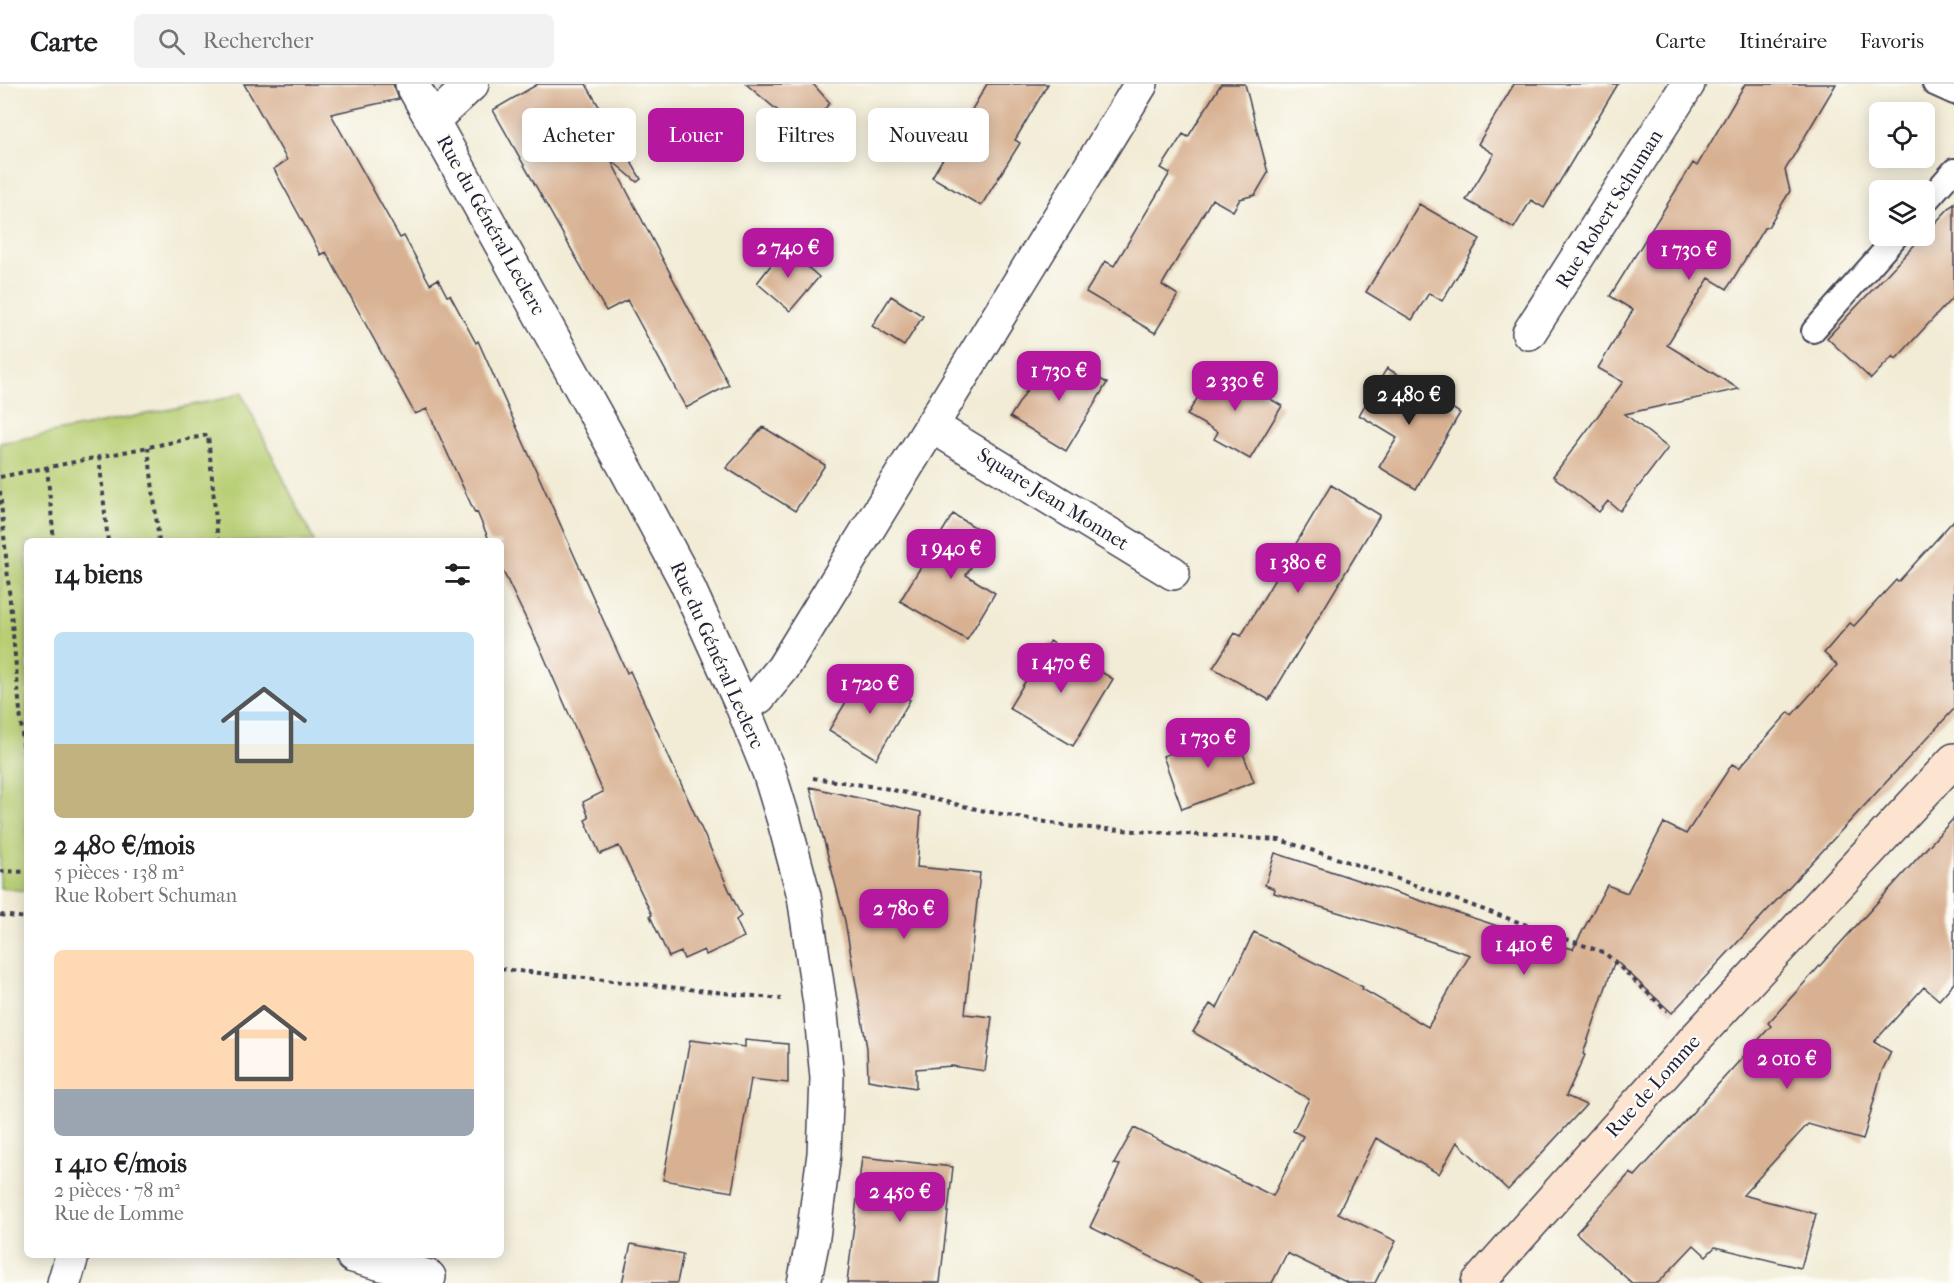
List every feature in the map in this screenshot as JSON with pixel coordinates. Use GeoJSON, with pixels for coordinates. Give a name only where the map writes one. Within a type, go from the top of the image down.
{"type":"FeatureCollection","features":[{"type":"Feature","properties":{"kind":"main road","name":"Rue de Lomme"},"geometry":{"type":"LineString","coordinates":[[1478,1283],[1695,1039],[1954,760]]}},
{"type":"Feature","properties":{"kind":"street","name":"Rue du Général Leclerc"},"geometry":{"type":"LineString","coordinates":[[412,84],[674,559],[743,708],[769,772],[804,896],[820,1004],[827,1078],[824,1154],[812,1244],[804,1283]]}},
{"type":"Feature","properties":{"kind":"street"},"geometry":{"type":"LineString","coordinates":[[433,120],[472,84]]}},
{"type":"Feature","properties":{"kind":"street"},"geometry":{"type":"LineString","coordinates":[[743,708],[759,697],[783,668],[1141,84]]}},
{"type":"Feature","properties":{"kind":"street","name":"Rue Robert Schuman"},"geometry":{"type":"LineString","coordinates":[[1529,333],[1688,84]]}},
{"type":"Feature","properties":{"kind":"street","name":"Square Jean Monnet"},"geometry":{"type":"LineString","coordinates":[[932,426],[1173,573]]}},
{"type":"Feature","properties":{"kind":"street"},"geometry":{"type":"LineString","coordinates":[[64,1283],[71,1258]]}},
{"type":"Feature","properties":{"kind":"street"},"geometry":{"type":"LineString","coordinates":[[367,1259],[429,1277]]}},
{"type":"Feature","properties":{"kind":"lane"},"geometry":{"type":"LineString","coordinates":[[1934,84],[1954,93]]}},
{"type":"Feature","properties":{"kind":"lane"},"geometry":{"type":"LineString","coordinates":[[1935,192],[1954,170]]}},
{"type":"Feature","properties":{"kind":"lane"},"geometry":{"type":"LineString","coordinates":[[1813,331],[1887,246]]}},
{"type":"Feature","properties":{"kind":"path"},"geometry":{"type":"LineString","coordinates":[[0,477],[208,435],[218,538]]}},
{"type":"Feature","properties":{"kind":"path"},"geometry":{"type":"LineString","coordinates":[[148,447],[159,538]]}},
{"type":"Feature","properties":{"kind":"path"},"geometry":{"type":"LineString","coordinates":[[99,456],[108,538]]}},
{"type":"Feature","properties":{"kind":"path"},"geometry":{"type":"LineString","coordinates":[[47,467],[54,538]]}},
{"type":"Feature","properties":{"kind":"path"},"geometry":{"type":"LineString","coordinates":[[0,491],[24,755]]}},
{"type":"Feature","properties":{"kind":"path"},"geometry":{"type":"LineString","coordinates":[[769,772],[884,788],[985,811],[1074,827],[1280,840],[1368,868],[1605,953],[1695,1039]]}},
{"type":"Feature","properties":{"kind":"path"},"geometry":{"type":"LineString","coordinates":[[0,871],[24,872]]}},
{"type":"Feature","properties":{"kind":"path"},"geometry":{"type":"LineString","coordinates":[[0,915],[24,918]]}},
{"type":"Feature","properties":{"kind":"path"},"geometry":{"type":"LineString","coordinates":[[504,969],[820,1004]]}},
{"type":"Feature","properties":{"kind":"green space"},"geometry":{"type":"Polygon","coordinates":[[[241,392],[313,538],[24,538],[24,891],[0,888],[0,443],[227,398],[241,392]]]}},
{"type":"Feature","properties":{"kind":"building"},"geometry":{"type":"Polygon","coordinates":[[[244,84],[393,84],[399,99],[331,114],[400,238],[404,236],[430,284],[438,279],[447,296],[450,295],[476,343],[478,341],[627,673],[630,671],[741,916],[736,920],[744,937],[706,955],[704,950],[684,959],[681,952],[669,957],[619,846],[600,854],[585,820],[589,818],[583,802],[603,792],[542,652],[504,573],[504,538],[488,538],[427,409],[415,414],[326,252],[321,255],[274,169],[287,160],[244,84]]]}},
{"type":"Feature","properties":{"kind":"building"},"geometry":{"type":"Polygon","coordinates":[[[538,84],[586,84],[600,108],[522,108],[522,162],[493,110],[538,84]]]}},
{"type":"Feature","properties":{"kind":"building"},"geometry":{"type":"Polygon","coordinates":[[[746,84],[813,84],[830,103],[825,108],[774,108],[746,84]]]}},
{"type":"Feature","properties":{"kind":"building"},"geometry":{"type":"Polygon","coordinates":[[[987,84],[1048,84],[1015,140],[1020,143],[981,206],[932,177],[941,162],[989,162],[989,108],[973,108],[987,84]]]}},
{"type":"Feature","properties":{"kind":"building"},"geometry":{"type":"Polygon","coordinates":[[[1221,84],[1245,84],[1268,173],[1255,195],[1240,199],[1233,211],[1212,199],[1162,285],[1178,295],[1155,333],[1086,292],[1105,261],[1114,266],[1170,173],[1161,168],[1183,134],[1188,137],[1221,84]]]}},
{"type":"Feature","properties":{"kind":"building"},"geometry":{"type":"Polygon","coordinates":[[[1514,84],[1618,84],[1544,208],[1531,200],[1514,228],[1466,200],[1494,154],[1478,144],[1514,84]]]}},
{"type":"Feature","properties":{"kind":"building"},"geometry":{"type":"Polygon","coordinates":[[[1745,84],[1836,84],[1785,170],[1790,191],[1768,227],[1764,228],[1727,289],[1709,278],[1667,345],[1739,389],[1625,414],[1668,448],[1620,511],[1608,501],[1599,512],[1553,476],[1623,382],[1598,368],[1633,310],[1610,296],[1693,163],[1697,166],[1745,84]]]}},
{"type":"Feature","properties":{"kind":"building"},"geometry":{"type":"Polygon","coordinates":[[[522,162],[612,162],[729,385],[686,408],[627,300],[606,311],[522,162]]]}},
{"type":"Feature","properties":{"kind":"building"},"geometry":{"type":"Polygon","coordinates":[[[614,162],[631,162],[641,179],[637,182],[614,162]]]}},
{"type":"Feature","properties":{"kind":"building"},"geometry":{"type":"Polygon","coordinates":[[[1954,203],[1954,296],[1896,359],[1893,356],[1871,379],[1827,338],[1914,246],[1935,246],[1935,223],[1954,203]]]}},
{"type":"Feature","properties":{"kind":"building"},"geometry":{"type":"Polygon","coordinates":[[[1419,204],[1480,239],[1442,301],[1429,293],[1412,320],[1366,292],[1419,204]]]}},
{"type":"Feature","properties":{"kind":"building"},"geometry":{"type":"Polygon","coordinates":[[[785,247],[819,277],[790,311],[757,283],[785,247]]]}},
{"type":"Feature","properties":{"kind":"building"},"geometry":{"type":"Polygon","coordinates":[[[891,296],[923,316],[904,346],[872,326],[891,296]]]}},
{"type":"Feature","properties":{"kind":"building"},"geometry":{"type":"Polygon","coordinates":[[[1057,353],[1107,383],[1066,451],[1010,417],[1032,382],[1038,386],[1057,353]]]}},
{"type":"Feature","properties":{"kind":"building"},"geometry":{"type":"Polygon","coordinates":[[[1217,366],[1282,406],[1250,459],[1214,439],[1218,432],[1187,415],[1217,366]]]}},
{"type":"Feature","properties":{"kind":"building"},"geometry":{"type":"Polygon","coordinates":[[[1387,368],[1460,413],[1416,489],[1379,467],[1397,438],[1359,415],[1387,368]]]}},
{"type":"Feature","properties":{"kind":"building"},"geometry":{"type":"Polygon","coordinates":[[[763,427],[825,465],[795,511],[726,468],[763,427]]]}},
{"type":"Feature","properties":{"kind":"building"},"geometry":{"type":"Polygon","coordinates":[[[1331,485],[1380,515],[1269,700],[1213,668],[1235,633],[1241,636],[1331,485]]]}},
{"type":"Feature","properties":{"kind":"building"},"geometry":{"type":"Polygon","coordinates":[[[953,514],[990,536],[966,575],[995,593],[967,640],[900,601],[953,514]]]}},
{"type":"Feature","properties":{"kind":"building"},"geometry":{"type":"Polygon","coordinates":[[[1954,520],[1954,709],[1672,1013],[1615,960],[1583,1054],[1585,1055],[1566,1096],[1586,1105],[1508,1190],[1457,1142],[1439,1174],[1376,1138],[1338,1213],[1396,1241],[1375,1283],[1348,1283],[1287,1253],[1272,1283],[1204,1283],[1090,1227],[1120,1165],[1114,1164],[1134,1128],[1273,1196],[1303,1136],[1293,1131],[1309,1099],[1193,1032],[1210,1004],[1217,1008],[1254,932],[1363,987],[1362,989],[1428,1027],[1470,955],[1397,930],[1274,893],[1275,889],[1265,885],[1275,853],[1573,949],[1607,885],[1627,893],[1664,823],[1686,834],[1732,764],[1739,768],[1789,712],[1792,715],[1837,665],[1824,653],[1850,623],[1854,626],[1896,580],[1898,582],[1954,520]]]}},
{"type":"Feature","properties":{"kind":"building"},"geometry":{"type":"Polygon","coordinates":[[[1050,641],[1113,679],[1073,746],[1009,708],[1050,641]]]}},
{"type":"Feature","properties":{"kind":"building"},"geometry":{"type":"Polygon","coordinates":[[[864,672],[910,700],[876,759],[829,730],[864,672]]]}},
{"type":"Feature","properties":{"kind":"building"},"geometry":{"type":"Polygon","coordinates":[[[1234,730],[1254,782],[1182,809],[1163,756],[1234,730]]]}},
{"type":"Feature","properties":{"kind":"building"},"geometry":{"type":"Polygon","coordinates":[[[810,787],[921,812],[917,867],[980,873],[965,1014],[992,1017],[985,1071],[952,1066],[916,1069],[916,1088],[868,1080],[867,1048],[845,921],[810,787]]]}},
{"type":"Feature","properties":{"kind":"building"},"geometry":{"type":"Polygon","coordinates":[[[1954,818],[1954,983],[1939,1000],[1924,987],[1874,1042],[1891,1052],[1882,1071],[1863,1140],[1808,1124],[1743,1195],[1816,1214],[1801,1268],[1715,1247],[1706,1256],[1694,1245],[1658,1283],[1632,1283],[1576,1233],[1630,1173],[1635,1176],[1771,1026],[1768,1023],[1954,818]]]}},
{"type":"Feature","properties":{"kind":"building"},"geometry":{"type":"Polygon","coordinates":[[[690,1040],[745,1047],[745,1040],[788,1044],[788,1083],[751,1079],[732,1192],[663,1180],[690,1040]]]}},
{"type":"Feature","properties":{"kind":"building"},"geometry":{"type":"Polygon","coordinates":[[[862,1157],[953,1167],[940,1283],[847,1283],[862,1157]]]}},
{"type":"Feature","properties":{"kind":"building"},"geometry":{"type":"Polygon","coordinates":[[[631,1244],[683,1254],[677,1283],[622,1283],[631,1244]]]}}]}
